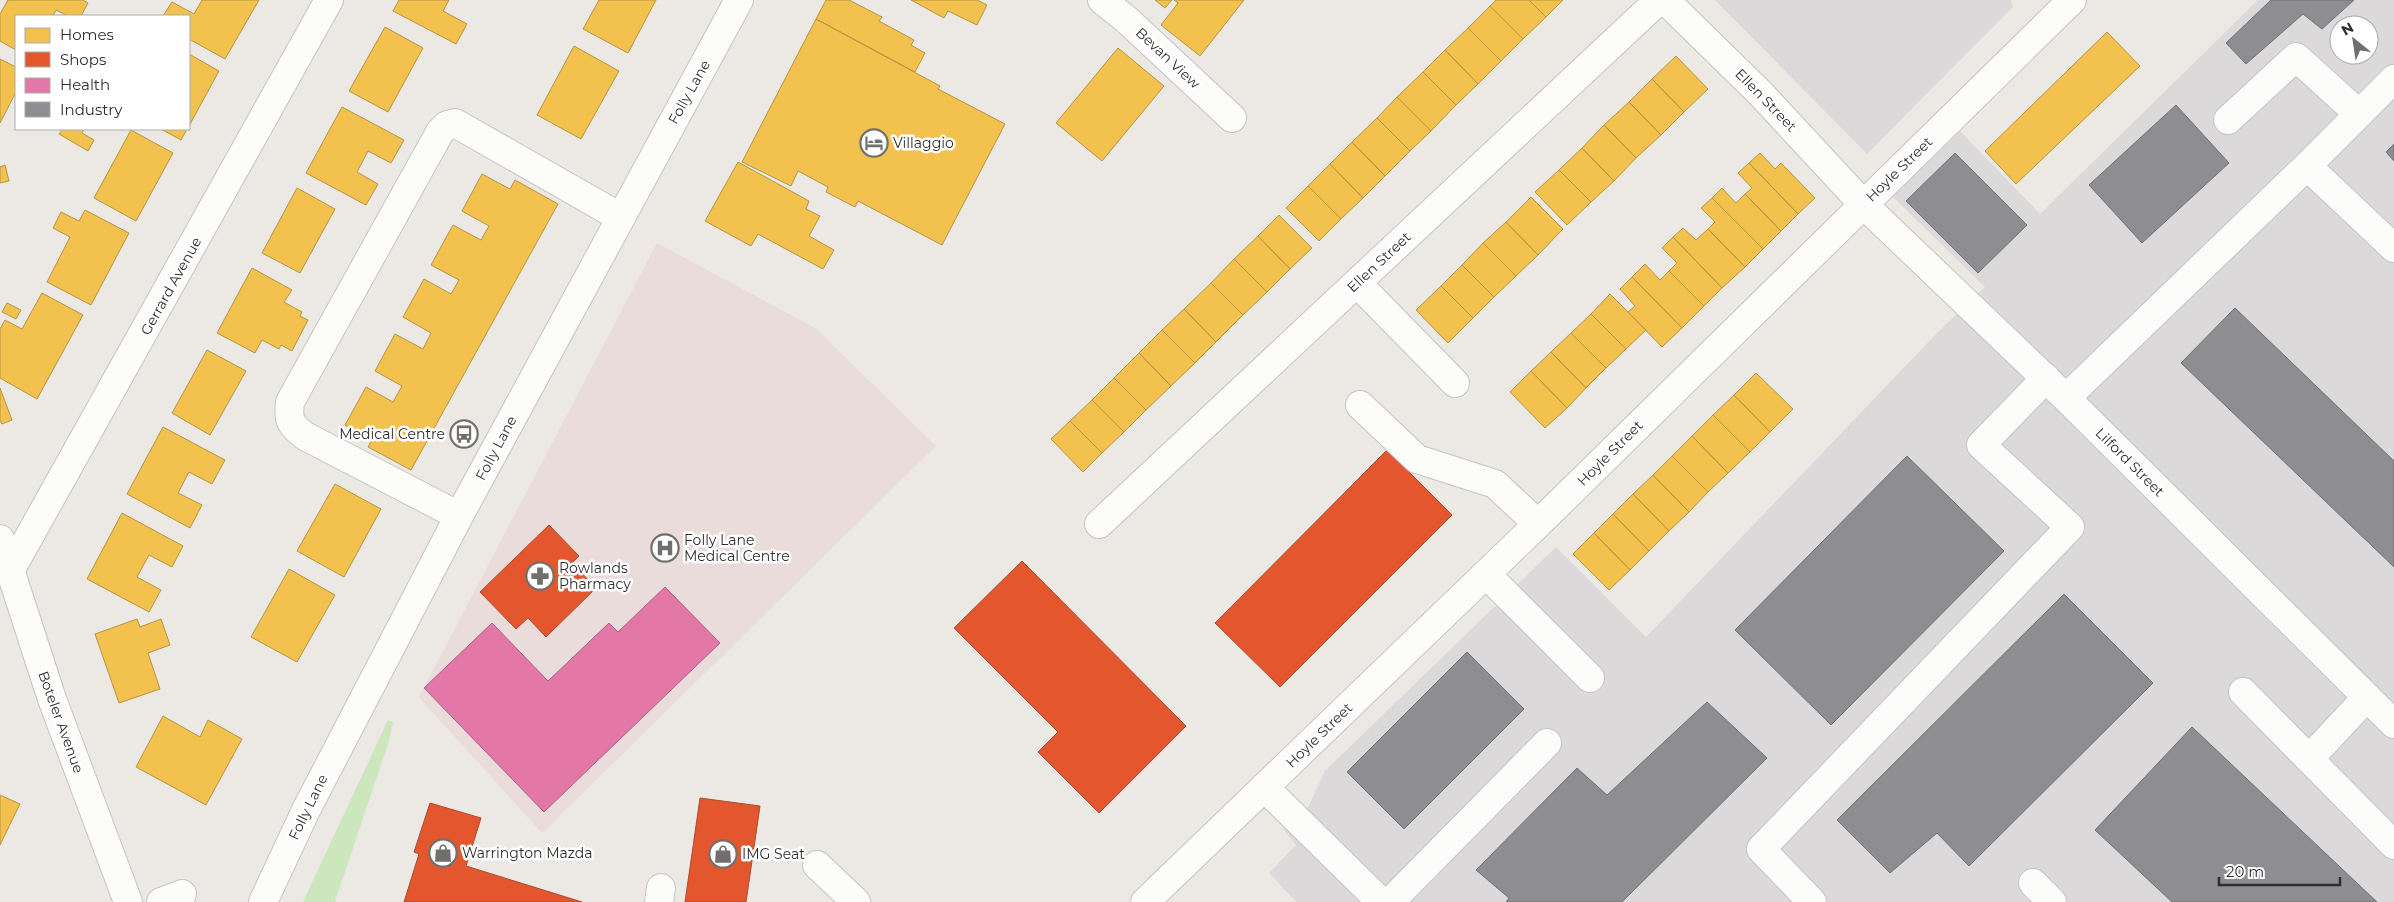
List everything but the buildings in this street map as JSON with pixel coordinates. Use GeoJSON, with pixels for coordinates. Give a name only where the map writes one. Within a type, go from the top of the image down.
{"type":"FeatureCollection","features":[{"type":"Feature","properties":{"kind":"street","name":"Gerrard Avenue"},"geometry":{"type":"LineString","coordinates":[[5,569],[329,0]]}},
{"type":"Feature","properties":{"kind":"street","name":"Folly Lane"},"geometry":{"type":"LineString","coordinates":[[263,902],[311,801],[459,516],[739,0]]}},
{"type":"Feature","properties":{"kind":"street","name":"Bevan View"},"geometry":{"type":"LineString","coordinates":[[1102,0],[1127,20],[1232,118]]}},
{"type":"Feature","properties":{"kind":"street","name":"Ellen Street"},"geometry":{"type":"LineString","coordinates":[[1099,524],[1659,0]]}},
{"type":"Feature","properties":{"kind":"street","name":"Ellen Street"},"geometry":{"type":"LineString","coordinates":[[1665,0],[1761,94],[1863,204]]}},
{"type":"Feature","properties":{"kind":"street","name":"Hoyle Street"},"geometry":{"type":"LineString","coordinates":[[1145,902],[1538,524],[2072,0]]}},
{"type":"Feature","properties":{"kind":"street"},"geometry":{"type":"LineString","coordinates":[[2228,120],[2296,57],[2359,114]]}},
{"type":"Feature","properties":{"kind":"street"},"geometry":{"type":"LineString","coordinates":[[2066,398],[2308,166],[2394,79]]}},
{"type":"Feature","properties":{"kind":"street"},"geometry":{"type":"LineString","coordinates":[[459,516],[305,436],[295,429],[289,417],[290,402],[440,132],[447,125],[455,123],[620,217]]}},
{"type":"Feature","properties":{"kind":"street"},"geometry":{"type":"LineString","coordinates":[[2308,166],[2394,248]]}},
{"type":"Feature","properties":{"kind":"street","name":"Lilford Street"},"geometry":{"type":"LineString","coordinates":[[1863,204],[2046,378],[2367,697],[2393,720]]}},
{"type":"Feature","properties":{"kind":"street"},"geometry":{"type":"LineString","coordinates":[[1357,283],[1455,383]]}},
{"type":"Feature","properties":{"kind":"street"},"geometry":{"type":"LineString","coordinates":[[1812,902],[1761,849],[2070,527],[1981,445],[2046,378]]}},
{"type":"Feature","properties":{"kind":"street"},"geometry":{"type":"LineString","coordinates":[[1360,405],[1417,459],[1495,484],[1538,524]]}},
{"type":"Feature","properties":{"kind":"street","name":"Boteler Avenue"},"geometry":{"type":"LineString","coordinates":[[0,540],[5,569],[128,902]]}},
{"type":"Feature","properties":{"kind":"street"},"geometry":{"type":"LineString","coordinates":[[1486,574],[1590,678]]}},
{"type":"Feature","properties":{"kind":"street"},"geometry":{"type":"LineString","coordinates":[[2243,692],[2394,845]]}},
{"type":"Feature","properties":{"kind":"street"},"geometry":{"type":"LineString","coordinates":[[2308,759],[2367,697]]}},
{"type":"Feature","properties":{"kind":"street"},"geometry":{"type":"LineString","coordinates":[[1390,902],[1547,744]]}},
{"type":"Feature","properties":{"kind":"street"},"geometry":{"type":"LineString","coordinates":[[1264,787],[1381,902]]}},
{"type":"Feature","properties":{"kind":"street"},"geometry":{"type":"LineString","coordinates":[[817,865],[856,902]]}},
{"type":"Feature","properties":{"kind":"street"},"geometry":{"type":"LineString","coordinates":[[2033,883],[2052,902]]}},
{"type":"Feature","properties":{"kind":"shaded area"},"geometry":{"type":"Polygon","coordinates":[[[1715,0],[2011,0],[2013,7],[1867,154],[1715,0]]]}},
{"type":"Feature","properties":{"kind":"shaded area"},"geometry":{"type":"Polygon","coordinates":[[[2258,0],[2394,0],[2394,902],[1296,902],[1269,873],[1296,845],[1283,829],[1308,807],[1325,771],[1556,547],[1646,637],[1939,331],[1985,287],[1893,197],[1960,131],[2040,214],[2258,0]]]}},
{"type":"Feature","properties":{"kind":"shaded area","name":"Folly Lane Medical Centre"},"geometry":{"type":"Polygon","coordinates":[[[657,243],[815,328],[936,446],[542,833],[419,697],[657,243]]]}},
{"type":"Feature","properties":{"kind":"green space"},"geometry":{"type":"Polygon","coordinates":[[[388,720],[393,722],[389,741],[335,902],[303,902],[388,720]]]}},
{"type":"Feature","properties":{"kind":"place","name":"Villaggio"},"geometry":{"type":"Point","coordinates":[874,143]}},
{"type":"Feature","properties":{"kind":"place","name":"Medical Centre"},"geometry":{"type":"Point","coordinates":[464,434]}},
{"type":"Feature","properties":{"kind":"place","name":"Folly Lane Medical Centre"},"geometry":{"type":"Point","coordinates":[665,548]}},
{"type":"Feature","properties":{"kind":"place","name":"Rowlands Pharmacy"},"geometry":{"type":"Point","coordinates":[540,576]}},
{"type":"Feature","properties":{"kind":"place","name":"Warrington Mazda"},"geometry":{"type":"Point","coordinates":[443,853]}},
{"type":"Feature","properties":{"kind":"place","name":"IMG Seat"},"geometry":{"type":"Point","coordinates":[723,854]}}]}
